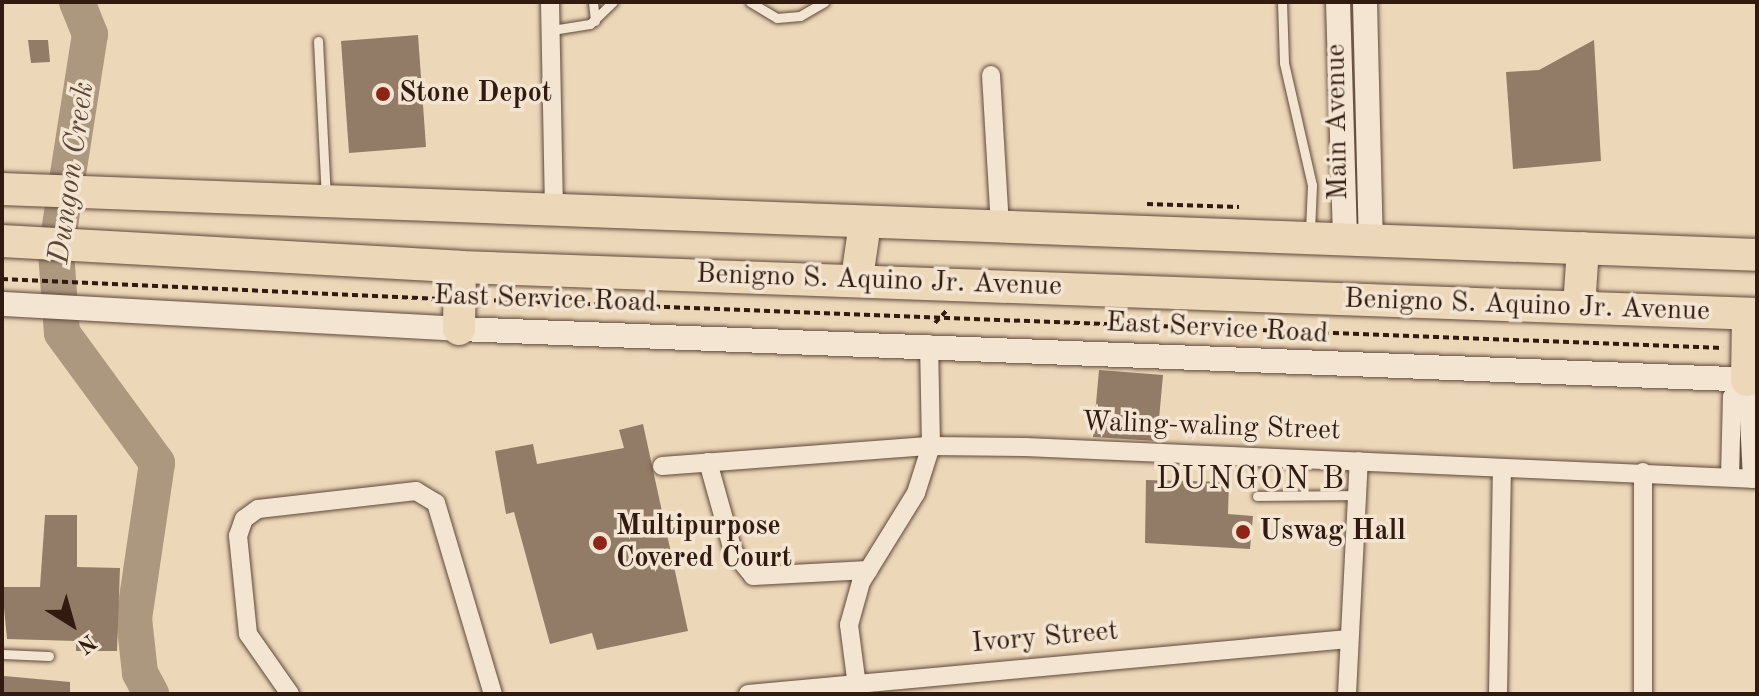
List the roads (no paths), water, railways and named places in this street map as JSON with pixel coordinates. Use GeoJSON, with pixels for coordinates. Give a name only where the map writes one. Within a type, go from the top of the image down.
{"type":"FeatureCollection","features":[{"type":"Feature","properties":{"kind":"highway","name":"Benigno S. Aquino Jr. Avenue"},"geometry":{"type":"LineString","coordinates":[[8,190],[1757,255]]}},
{"type":"Feature","properties":{"kind":"highway"},"geometry":{"type":"LineString","coordinates":[[857,278],[865,223]]}},
{"type":"Feature","properties":{"kind":"highway","name":"Benigno S. Aquino Jr. Avenue"},"geometry":{"type":"LineString","coordinates":[[6,241],[460,267],[857,278],[1752,314]]}},
{"type":"Feature","properties":{"kind":"highway"},"geometry":{"type":"LineString","coordinates":[[1579,307],[1583,248]]}},
{"type":"Feature","properties":{"kind":"highway"},"geometry":{"type":"LineString","coordinates":[[460,267],[460,314]]}},
{"type":"Feature","properties":{"kind":"highway"},"geometry":{"type":"LineString","coordinates":[[1751,370],[1752,314]]}},
{"type":"Feature","properties":{"kind":"street"},"geometry":{"type":"LineString","coordinates":[[550,2],[554,208]]}},
{"type":"Feature","properties":{"kind":"street","name":"Main Avenue"},"geometry":{"type":"LineString","coordinates":[[1338,2],[1358,239]]}},
{"type":"Feature","properties":{"kind":"street","name":"Main Avenue"},"geometry":{"type":"LineString","coordinates":[[1358,239],[1365,2]]}},
{"type":"Feature","properties":{"kind":"street"},"geometry":{"type":"LineString","coordinates":[[991,75],[1000,227]]}},
{"type":"Feature","properties":{"kind":"street","name":"East Service Road"},"geometry":{"type":"LineString","coordinates":[[7,296],[103,309],[460,314],[929,344],[1751,370]]}},
{"type":"Feature","properties":{"kind":"street"},"geometry":{"type":"LineString","coordinates":[[857,689],[849,625],[869,570],[916,493],[931,446],[929,344]]}},
{"type":"Feature","properties":{"kind":"street"},"geometry":{"type":"LineString","coordinates":[[1730,477],[1732,397],[1751,370]]}},
{"type":"Feature","properties":{"kind":"street"},"geometry":{"type":"LineString","coordinates":[[1751,370],[1755,479]]}},
{"type":"Feature","properties":{"kind":"street","name":"Waling-waling Street"},"geometry":{"type":"LineString","coordinates":[[662,466],[931,446],[1643,472],[1755,479]]}},
{"type":"Feature","properties":{"kind":"street"},"geometry":{"type":"LineString","coordinates":[[1347,694],[1359,461]]}},
{"type":"Feature","properties":{"kind":"street"},"geometry":{"type":"LineString","coordinates":[[708,462],[733,551],[753,576],[869,570]]}},
{"type":"Feature","properties":{"kind":"street"},"geometry":{"type":"LineString","coordinates":[[1498,694],[1502,468]]}},
{"type":"Feature","properties":{"kind":"street"},"geometry":{"type":"LineString","coordinates":[[1643,472],[1643,694]]}},
{"type":"Feature","properties":{"kind":"street"},"geometry":{"type":"LineString","coordinates":[[290,694],[248,634],[238,536],[244,519],[258,509],[416,491],[436,503],[493,694]]}},
{"type":"Feature","properties":{"kind":"street","name":"Ivory Street"},"geometry":{"type":"LineString","coordinates":[[748,694],[857,689],[1348,639]]}},
{"type":"Feature","properties":{"kind":"lane"},"geometry":{"type":"LineString","coordinates":[[593,2],[595,21]]}},
{"type":"Feature","properties":{"kind":"lane"},"geometry":{"type":"LineString","coordinates":[[552,30],[595,21],[613,2]]}},
{"type":"Feature","properties":{"kind":"lane"},"geometry":{"type":"LineString","coordinates":[[750,2],[777,18],[800,16],[824,2]]}},
{"type":"Feature","properties":{"kind":"lane"},"geometry":{"type":"LineString","coordinates":[[1282,2],[1284,63],[1312,185],[1310,239]]}},
{"type":"Feature","properties":{"kind":"lane"},"geometry":{"type":"LineString","coordinates":[[318,41],[326,201]]}},
{"type":"Feature","properties":{"kind":"lane"},"geometry":{"type":"LineString","coordinates":[[1257,496],[1357,495]]}},
{"type":"Feature","properties":{"kind":"lane"},"geometry":{"type":"LineString","coordinates":[[2,654],[49,656]]}},
{"type":"Feature","properties":{"kind":"waterway","name":"Dungon Creek"},"geometry":{"type":"LineString","coordinates":[[77,2],[90,34],[56,252],[62,333],[157,463],[134,618],[140,673],[151,694]]}},
{"type":"Feature","properties":{"kind":"place","name":"Stone Depot"},"geometry":{"type":"Point","coordinates":[383,94]}},
{"type":"Feature","properties":{"kind":"place","name":"Uswag Hall"},"geometry":{"type":"Point","coordinates":[1243,532]}},
{"type":"Feature","properties":{"kind":"place","name":"Multipurpose Covered Court"},"geometry":{"type":"Point","coordinates":[600,543]}},
{"type":"Feature","properties":{"kind":"district","name":"DUNGON B"},"geometry":{"type":"Point","coordinates":[1251,480]}}]}
